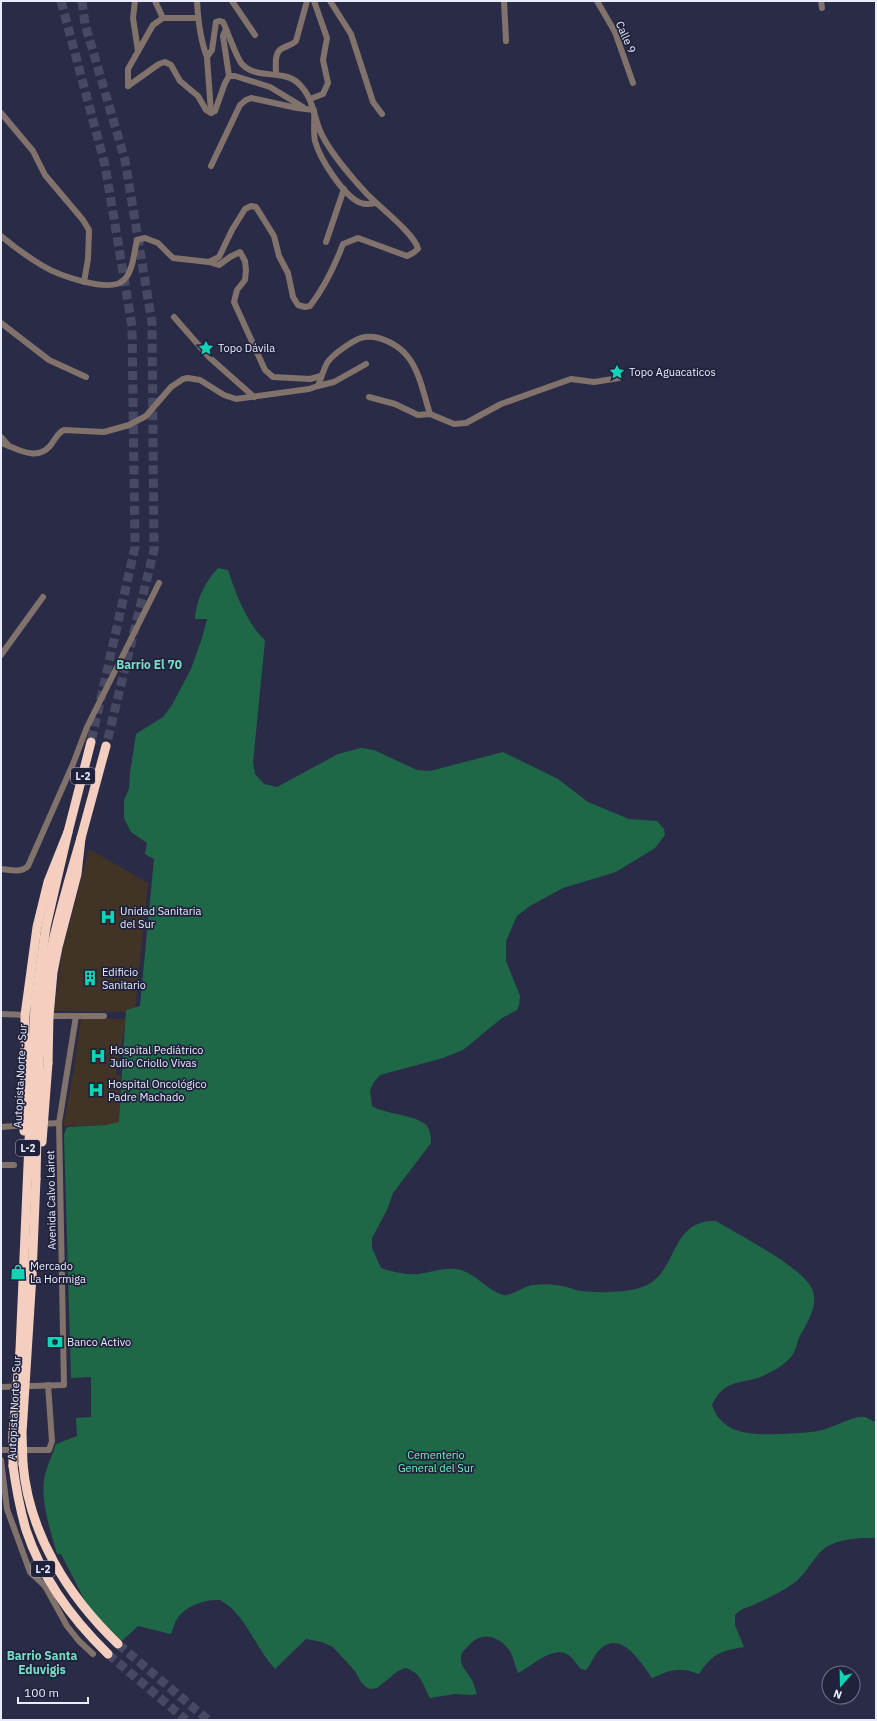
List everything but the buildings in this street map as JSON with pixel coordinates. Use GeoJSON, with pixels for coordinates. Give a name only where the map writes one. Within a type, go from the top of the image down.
{"type":"FeatureCollection","features":[{"type":"Feature","properties":{"kind":"highway","name":"Autopista Norte - Sur"},"geometry":{"type":"LineString","coordinates":[[92,742],[51,902],[38,972],[33,1040],[20,1350],[13,1433],[13,1466],[19,1504],[26,1529],[48,1580],[73,1615],[108,1654]]}},
{"type":"Feature","properties":{"kind":"highway","name":"Autopista Norte - Sur"},"geometry":{"type":"LineString","coordinates":[[106,746],[89,813],[59,918],[47,982],[41,1044],[32,1275],[22,1433],[23,1464],[27,1495],[41,1536],[51,1558],[84,1608],[118,1644]]}},
{"type":"Feature","properties":{"kind":"highway"},"geometry":{"type":"LineString","coordinates":[[28,1157],[24,1136],[25,1015],[37,927],[48,882],[68,832]]}},
{"type":"Feature","properties":{"kind":"highway"},"geometry":{"type":"LineString","coordinates":[[36,1179],[44,1129],[48,1063],[48,1016],[53,972],[77,874],[81,838]]}},
{"type":"Feature","properties":{"kind":"street"},"geometry":{"type":"LineString","coordinates":[[134,1],[132,18],[138,52]]}},
{"type":"Feature","properties":{"kind":"street"},"geometry":{"type":"LineString","coordinates":[[156,1],[163,18]]}},
{"type":"Feature","properties":{"kind":"street"},"geometry":{"type":"LineString","coordinates":[[189,1],[198,3],[198,18],[207,56],[211,112]]}},
{"type":"Feature","properties":{"kind":"street"},"geometry":{"type":"LineString","coordinates":[[232,1],[255,35]]}},
{"type":"Feature","properties":{"kind":"street"},"geometry":{"type":"LineString","coordinates":[[276,74],[276,61],[278,53],[280,50],[296,41],[307,1]]}},
{"type":"Feature","properties":{"kind":"street"},"geometry":{"type":"LineString","coordinates":[[310,100],[323,94],[328,83],[323,60],[327,38],[314,1]]}},
{"type":"Feature","properties":{"kind":"street"},"geometry":{"type":"LineString","coordinates":[[330,1],[351,34],[373,102],[382,114]]}},
{"type":"Feature","properties":{"kind":"street"},"geometry":{"type":"LineString","coordinates":[[504,1],[506,41]]}},
{"type":"Feature","properties":{"kind":"street","name":"Calle 9"},"geometry":{"type":"LineString","coordinates":[[597,1],[615,32],[633,83]]}},
{"type":"Feature","properties":{"kind":"street"},"geometry":{"type":"LineString","coordinates":[[821,1],[822,8]]}},
{"type":"Feature","properties":{"kind":"street"},"geometry":{"type":"LineString","coordinates":[[198,18],[163,18],[153,25],[128,70],[128,86],[154,67],[165,62],[171,65],[180,81],[198,96],[206,110],[211,112]]}},
{"type":"Feature","properties":{"kind":"street"},"geometry":{"type":"LineString","coordinates":[[207,56],[212,50],[216,22],[220,21],[223,22],[242,64],[255,72],[276,74],[293,79],[300,84],[310,100],[321,135],[345,167],[376,203],[408,233],[417,244],[418,249],[413,254],[407,256],[358,238],[343,244],[316,299],[310,306],[305,307],[298,305],[293,297],[288,273],[279,256],[274,236],[256,207],[251,206],[245,209],[232,230],[220,257],[209,262]]}},
{"type":"Feature","properties":{"kind":"street"},"geometry":{"type":"LineString","coordinates":[[211,112],[215,111],[229,76],[222,36],[226,29]]}},
{"type":"Feature","properties":{"kind":"street"},"geometry":{"type":"LineString","coordinates":[[229,76],[235,76],[270,87],[305,108]]}},
{"type":"Feature","properties":{"kind":"street"},"geometry":{"type":"LineString","coordinates":[[211,166],[240,105],[246,100],[255,98],[297,108],[314,110]]}},
{"type":"Feature","properties":{"kind":"street"},"geometry":{"type":"LineString","coordinates":[[314,110],[315,140],[320,154],[352,198],[362,204],[376,203]]}},
{"type":"Feature","properties":{"kind":"street"},"geometry":{"type":"LineString","coordinates":[[1,113],[33,151],[45,175],[83,220],[89,230],[88,259],[84,282]]}},
{"type":"Feature","properties":{"kind":"street"},"geometry":{"type":"LineString","coordinates":[[326,242],[344,189]]}},
{"type":"Feature","properties":{"kind":"street"},"geometry":{"type":"LineString","coordinates":[[1,236],[44,267],[84,282],[109,286],[122,282],[129,273],[137,240],[145,238],[158,243],[173,258],[209,262],[219,265],[240,252],[242,254],[246,270],[245,280],[237,290],[234,302],[265,370],[273,377],[310,379],[321,376]]}},
{"type":"Feature","properties":{"kind":"street"},"geometry":{"type":"LineString","coordinates":[[174,317],[209,357],[254,397]]}},
{"type":"Feature","properties":{"kind":"street"},"geometry":{"type":"LineString","coordinates":[[1,323],[49,360],[86,377]]}},
{"type":"Feature","properties":{"kind":"street"},"geometry":{"type":"LineString","coordinates":[[318,386],[321,376],[332,357],[348,345],[364,337],[379,339],[394,344],[408,357],[416,371],[430,414]]}},
{"type":"Feature","properties":{"kind":"street"},"geometry":{"type":"LineString","coordinates":[[1,443],[31,454],[41,453],[50,447],[60,432],[64,430],[104,432],[129,425],[146,416],[171,387],[183,379],[188,378],[200,380],[236,399],[309,389],[334,382],[366,364]]}},
{"type":"Feature","properties":{"kind":"street"},"geometry":{"type":"LineString","coordinates":[[369,397],[395,404],[418,415],[430,414],[454,424],[466,423],[501,404],[571,379],[594,382],[619,378]]}},
{"type":"Feature","properties":{"kind":"street"},"geometry":{"type":"LineString","coordinates":[[1,437],[8,445]]}},
{"type":"Feature","properties":{"kind":"street"},"geometry":{"type":"LineString","coordinates":[[1,869],[20,870],[25,869],[28,866],[73,764],[87,726],[159,583]]}},
{"type":"Feature","properties":{"kind":"street"},"geometry":{"type":"LineString","coordinates":[[1,655],[43,597]]}},
{"type":"Feature","properties":{"kind":"street"},"geometry":{"type":"LineString","coordinates":[[1,1014],[104,1016]]}},
{"type":"Feature","properties":{"kind":"street","name":"Avenida Calvo Lairet"},"geometry":{"type":"LineString","coordinates":[[48,1385],[64,1385],[59,1123],[76,1016]]}},
{"type":"Feature","properties":{"kind":"street"},"geometry":{"type":"LineString","coordinates":[[1,1127],[59,1123]]}},
{"type":"Feature","properties":{"kind":"street"},"geometry":{"type":"LineString","coordinates":[[1,1165],[14,1165]]}},
{"type":"Feature","properties":{"kind":"street"},"geometry":{"type":"LineString","coordinates":[[1,1387],[48,1385],[52,1441],[49,1450],[1,1450]]}},
{"type":"Feature","properties":{"kind":"street"},"geometry":{"type":"LineString","coordinates":[[1,1460],[7,1509],[30,1572],[44,1586],[67,1626],[79,1641],[93,1654]]}},
{"type":"Feature","properties":{"kind":"shaded area","name":"Unidad Sanitaria del Sur"},"geometry":{"type":"Polygon","coordinates":[[[89,849],[148,883],[135,1009],[124,1012],[54,1011],[62,952],[89,849]]]}},
{"type":"Feature","properties":{"kind":"shaded area"},"geometry":{"type":"Polygon","coordinates":[[[81,1018],[126,1019],[116,1075],[121,1076],[120,1125],[63,1126],[74,1070],[81,1018]]]}},
{"type":"Feature","properties":{"kind":"green space","name":"Cementerio General del Sur"},"geometry":{"type":"Polygon","coordinates":[[[218,568],[228,570],[238,598],[247,617],[265,640],[253,763],[255,774],[264,784],[277,787],[338,754],[361,748],[374,750],[417,770],[430,771],[503,752],[558,779],[588,802],[629,819],[657,821],[664,829],[665,835],[655,848],[616,872],[563,888],[530,906],[517,916],[506,941],[506,961],[520,996],[517,1010],[502,1018],[463,1050],[443,1058],[380,1075],[374,1082],[370,1090],[372,1106],[377,1109],[422,1122],[428,1129],[431,1143],[393,1193],[387,1210],[372,1238],[372,1248],[381,1268],[400,1273],[414,1274],[451,1269],[462,1270],[469,1273],[497,1293],[503,1295],[510,1294],[526,1287],[544,1284],[562,1286],[580,1291],[614,1292],[631,1290],[645,1286],[656,1279],[664,1269],[682,1237],[690,1229],[701,1223],[716,1221],[784,1262],[797,1271],[806,1281],[812,1289],[814,1295],[812,1312],[791,1357],[782,1366],[767,1374],[729,1386],[717,1396],[712,1405],[723,1423],[741,1432],[761,1434],[804,1433],[824,1430],[860,1417],[865,1417],[876,1422],[876,1538],[847,1540],[824,1548],[804,1574],[794,1583],[769,1598],[740,1611],[735,1615],[735,1625],[744,1647],[717,1654],[708,1662],[699,1674],[686,1670],[675,1670],[652,1678],[635,1655],[620,1644],[612,1643],[604,1646],[596,1654],[586,1670],[581,1669],[571,1657],[565,1653],[558,1652],[544,1657],[518,1673],[511,1653],[503,1643],[487,1636],[476,1639],[464,1650],[461,1656],[462,1664],[472,1680],[477,1694],[455,1694],[430,1698],[418,1676],[405,1668],[398,1671],[377,1688],[370,1689],[361,1682],[355,1671],[333,1647],[322,1642],[306,1639],[275,1669],[268,1661],[244,1622],[229,1606],[220,1600],[203,1602],[187,1609],[178,1618],[171,1634],[138,1626],[122,1641],[102,1629],[83,1597],[61,1554],[57,1554],[45,1508],[43,1489],[44,1480],[56,1444],[77,1436],[76,1418],[91,1417],[91,1377],[71,1378],[64,1135],[68,1127],[107,1125],[119,1122],[126,1010],[140,1006],[154,859],[145,854],[147,843],[131,832],[124,818],[124,800],[129,789],[136,734],[163,717],[172,705],[191,669],[207,619],[195,619],[197,605],[205,585],[218,568]]]}},
{"type":"Feature","properties":{"kind":"tunnel"},"geometry":{"type":"LineString","coordinates":[[61,1],[105,165],[132,326],[135,547],[91,742]]}},
{"type":"Feature","properties":{"kind":"tunnel"},"geometry":{"type":"LineString","coordinates":[[82,1],[85,24],[125,160],[152,323],[154,550],[106,746]]}},
{"type":"Feature","properties":{"kind":"tunnel"},"geometry":{"type":"LineString","coordinates":[[118,1644],[208,1720]]}},
{"type":"Feature","properties":{"kind":"tunnel"},"geometry":{"type":"LineString","coordinates":[[108,1654],[186,1720]]}},
{"type":"Feature","properties":{"kind":"place","name":"Topo Dávila"},"geometry":{"type":"Point","coordinates":[206,348]}},
{"type":"Feature","properties":{"kind":"place","name":"Topo Aguacaticos"},"geometry":{"type":"Point","coordinates":[617,372]}},
{"type":"Feature","properties":{"kind":"place","name":"Unidad Sanitaria del Sur"},"geometry":{"type":"Point","coordinates":[108,917]}},
{"type":"Feature","properties":{"kind":"place","name":"Edificio Sanitario"},"geometry":{"type":"Point","coordinates":[90,978]}},
{"type":"Feature","properties":{"kind":"place","name":"Hospital Pediátrico Julio Criollo Vivas"},"geometry":{"type":"Point","coordinates":[98,1056]}},
{"type":"Feature","properties":{"kind":"place","name":"Hospital Oncológico Padre Machado"},"geometry":{"type":"Point","coordinates":[96,1090]}},
{"type":"Feature","properties":{"kind":"place","name":"Mercado La Hormiga"},"geometry":{"type":"Point","coordinates":[18,1272]}},
{"type":"Feature","properties":{"kind":"place","name":"Banco Activo"},"geometry":{"type":"Point","coordinates":[55,1342]}},
{"type":"Feature","properties":{"kind":"district","name":"Barrio El 70"},"geometry":{"type":"Point","coordinates":[149,664]}},
{"type":"Feature","properties":{"kind":"district","name":"Barrio Santa Eduvigis"},"geometry":{"type":"Point","coordinates":[42,1662]}}]}
